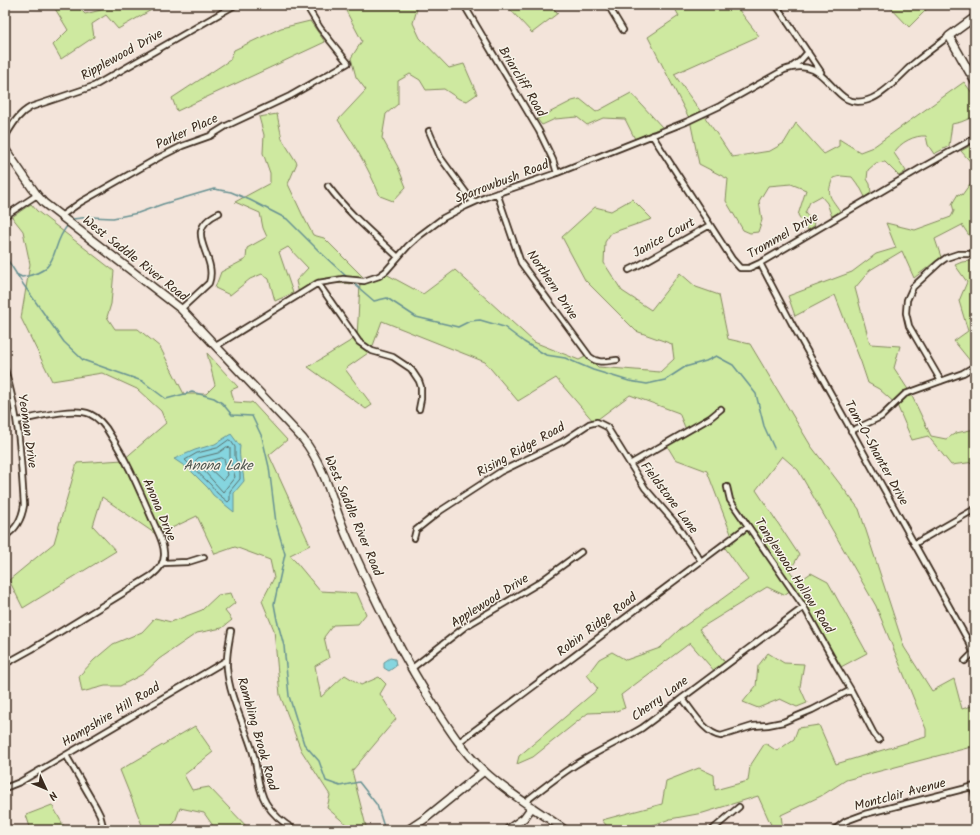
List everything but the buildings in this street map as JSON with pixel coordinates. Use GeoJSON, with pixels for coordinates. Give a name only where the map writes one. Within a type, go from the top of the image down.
{"type":"FeatureCollection","features":[{"type":"Feature","properties":{"kind":"street","name":"Ripplewood Drive"},"geometry":{"type":"LineString","coordinates":[[5,137],[13,123],[23,111],[94,86],[235,5]]}},
{"type":"Feature","properties":{"kind":"street","name":"Parker Place"},"geometry":{"type":"LineString","coordinates":[[66,221],[81,202],[158,158],[182,146],[210,136],[226,126],[290,96],[348,63],[320,28],[306,5]]}},
{"type":"Feature","properties":{"kind":"street","name":"Briarcliff Road"},"geometry":{"type":"LineString","coordinates":[[464,5],[539,131],[553,160],[556,173]]}},
{"type":"Feature","properties":{"kind":"street"},"geometry":{"type":"LineString","coordinates":[[608,5],[623,30]]}},
{"type":"Feature","properties":{"kind":"street"},"geometry":{"type":"LineString","coordinates":[[776,5],[823,76],[846,99],[857,102],[869,100],[883,91],[913,64],[975,17]]}},
{"type":"Feature","properties":{"kind":"street"},"geometry":{"type":"LineString","coordinates":[[949,36],[975,82]]}},
{"type":"Feature","properties":{"kind":"street","name":"Sparrowbush Road"},"geometry":{"type":"LineString","coordinates":[[216,346],[318,283],[346,279],[355,281],[370,280],[379,276],[386,271],[398,256],[431,227],[473,202],[556,173],[720,106],[774,74],[793,66],[808,52]]}},
{"type":"Feature","properties":{"kind":"street"},"geometry":{"type":"LineString","coordinates":[[793,66],[804,66],[810,68],[823,76]]}},
{"type":"Feature","properties":{"kind":"street"},"geometry":{"type":"LineString","coordinates":[[429,131],[434,146],[443,162],[473,202]]}},
{"type":"Feature","properties":{"kind":"street","name":"Trommel Drive"},"geometry":{"type":"LineString","coordinates":[[652,135],[732,259],[740,268],[749,268],[760,263],[921,168],[975,138]]}},
{"type":"Feature","properties":{"kind":"street","name":"West Saddle River Road"},"geometry":{"type":"LineString","coordinates":[[5,149],[38,195],[66,221],[181,309],[298,434],[311,450],[328,483],[349,542],[390,630],[411,669],[441,716],[459,742],[484,771],[565,830]]}},
{"type":"Feature","properties":{"kind":"street"},"geometry":{"type":"LineString","coordinates":[[328,186],[351,214],[398,256]]}},
{"type":"Feature","properties":{"kind":"street","name":"Northern Drive"},"geometry":{"type":"LineString","coordinates":[[497,193],[521,263],[533,281],[593,360],[600,362],[617,360]]}},
{"type":"Feature","properties":{"kind":"street"},"geometry":{"type":"LineString","coordinates":[[5,216],[38,195]]}},
{"type":"Feature","properties":{"kind":"street"},"geometry":{"type":"LineString","coordinates":[[181,309],[208,282],[210,278],[210,269],[201,240],[202,229],[206,220],[220,213]]}},
{"type":"Feature","properties":{"kind":"street","name":"Janice Court"},"geometry":{"type":"LineString","coordinates":[[629,270],[710,225]]}},
{"type":"Feature","properties":{"kind":"street"},"geometry":{"type":"LineString","coordinates":[[941,381],[909,326],[906,313],[907,300],[913,287],[939,262],[958,254],[975,254]]}},
{"type":"Feature","properties":{"kind":"street","name":"Tam-O-Shanter Drive"},"geometry":{"type":"LineString","coordinates":[[760,263],[791,322],[974,653],[965,661]]}},
{"type":"Feature","properties":{"kind":"street"},"geometry":{"type":"LineString","coordinates":[[318,283],[359,342],[372,351],[393,357],[411,368],[421,387],[419,409]]}},
{"type":"Feature","properties":{"kind":"street"},"geometry":{"type":"LineString","coordinates":[[852,431],[881,418],[900,398],[909,392],[963,373],[975,366]]}},
{"type":"Feature","properties":{"kind":"street","name":"Yeoman Drive"},"geometry":{"type":"LineString","coordinates":[[5,370],[13,399],[20,440],[24,505],[18,524],[5,536]]}},
{"type":"Feature","properties":{"kind":"street"},"geometry":{"type":"LineString","coordinates":[[630,464],[710,418],[721,409]]}},
{"type":"Feature","properties":{"kind":"street","name":"Anona Drive"},"geometry":{"type":"LineString","coordinates":[[17,420],[76,412],[89,414],[99,420],[118,447],[143,499],[163,547],[164,558],[162,563]]}},
{"type":"Feature","properties":{"kind":"street","name":"Rising Ridge Road"},"geometry":{"type":"LineString","coordinates":[[414,538],[416,530],[440,511],[500,472],[562,442],[589,424],[597,422],[607,427]]}},
{"type":"Feature","properties":{"kind":"street","name":"Fieldstone Lane"},"geometry":{"type":"LineString","coordinates":[[607,427],[645,488],[684,533],[701,561]]}},
{"type":"Feature","properties":{"kind":"street","name":"Tanglewood Hollow Road"},"geometry":{"type":"LineString","coordinates":[[727,488],[730,500],[804,607],[874,734],[879,740]]}},
{"type":"Feature","properties":{"kind":"street"},"geometry":{"type":"LineString","coordinates":[[914,544],[975,509]]}},
{"type":"Feature","properties":{"kind":"street","name":"Robin Ridge Road"},"geometry":{"type":"LineString","coordinates":[[459,742],[748,526]]}},
{"type":"Feature","properties":{"kind":"street","name":"Applewood Drive"},"geometry":{"type":"LineString","coordinates":[[411,669],[466,626],[537,584],[581,552]]}},
{"type":"Feature","properties":{"kind":"street"},"geometry":{"type":"LineString","coordinates":[[5,664],[151,576],[156,572],[162,563],[188,562],[204,557]]}},
{"type":"Feature","properties":{"kind":"street","name":"Cherry Lane"},"geometry":{"type":"LineString","coordinates":[[525,802],[556,777],[596,753],[628,737],[804,607]]}},
{"type":"Feature","properties":{"kind":"street","name":"Rambling Brook Road"},"geometry":{"type":"LineString","coordinates":[[231,631],[227,660],[228,676],[254,754],[262,793],[266,802],[276,816],[295,830]]}},
{"type":"Feature","properties":{"kind":"street","name":"Hampshire Hill Road"},"geometry":{"type":"LineString","coordinates":[[5,788],[20,782],[227,660]]}},
{"type":"Feature","properties":{"kind":"street"},"geometry":{"type":"LineString","coordinates":[[682,698],[708,731],[716,736],[721,736],[753,726],[783,722],[812,710],[851,690]]}},
{"type":"Feature","properties":{"kind":"street"},"geometry":{"type":"LineString","coordinates":[[66,755],[100,815],[104,830]]}},
{"type":"Feature","properties":{"kind":"street"},"geometry":{"type":"LineString","coordinates":[[408,830],[426,818],[484,771]]}},
{"type":"Feature","properties":{"kind":"street"},"geometry":{"type":"LineString","coordinates":[[974,787],[975,795]]}},
{"type":"Feature","properties":{"kind":"street","name":"Montclair Avenue"},"geometry":{"type":"LineString","coordinates":[[834,830],[846,821],[865,814],[974,787]]}},
{"type":"Feature","properties":{"kind":"street"},"geometry":{"type":"LineString","coordinates":[[507,830],[524,818],[532,807]]}},
{"type":"Feature","properties":{"kind":"street"},"geometry":{"type":"LineString","coordinates":[[712,830],[739,807]]}},
{"type":"Feature","properties":{"kind":"green space"},"geometry":{"type":"Polygon","coordinates":[[[50,5],[76,5],[85,14],[101,10],[110,5],[160,5],[118,29],[106,15],[92,24],[94,37],[61,59],[53,45],[68,30],[54,7],[50,5]]]}},
{"type":"Feature","properties":{"kind":"green space"},"geometry":{"type":"Polygon","coordinates":[[[353,5],[415,5],[417,9],[413,23],[420,38],[449,68],[464,64],[477,94],[467,101],[459,99],[444,89],[426,90],[420,80],[410,74],[398,81],[398,104],[386,114],[382,138],[398,167],[406,187],[393,201],[380,196],[361,157],[338,120],[366,90],[356,77],[351,58],[362,41],[346,11],[353,5]]]}},
{"type":"Feature","properties":{"kind":"green space"},"geometry":{"type":"Polygon","coordinates":[[[506,5],[550,5],[558,13],[532,33],[506,5]]]}},
{"type":"Feature","properties":{"kind":"green space"},"geometry":{"type":"Polygon","coordinates":[[[673,5],[735,5],[759,36],[674,74],[732,157],[770,151],[784,143],[796,123],[824,154],[839,146],[839,139],[860,152],[873,147],[964,82],[975,97],[975,119],[973,117],[952,124],[949,146],[934,154],[928,145],[926,136],[908,140],[894,153],[906,171],[899,176],[885,162],[876,163],[868,170],[867,179],[870,184],[871,193],[865,197],[852,177],[841,176],[833,178],[830,196],[840,211],[832,217],[827,203],[821,196],[810,202],[805,213],[815,225],[808,230],[798,215],[806,190],[791,184],[768,186],[759,201],[762,220],[758,232],[750,233],[743,230],[726,201],[728,179],[699,164],[690,120],[648,37],[679,16],[673,5]]]}},
{"type":"Feature","properties":{"kind":"green space"},"geometry":{"type":"Polygon","coordinates":[[[888,5],[931,5],[909,27],[888,5]]]}},
{"type":"Feature","properties":{"kind":"green space"},"geometry":{"type":"Polygon","coordinates":[[[310,21],[325,42],[177,111],[172,98],[230,60],[234,50],[281,28],[310,21]]]}},
{"type":"Feature","properties":{"kind":"green space"},"geometry":{"type":"Polygon","coordinates":[[[631,93],[662,127],[635,139],[625,119],[603,118],[587,125],[577,117],[555,119],[542,125],[537,119],[572,101],[580,99],[596,112],[631,93]]]}},
{"type":"Feature","properties":{"kind":"green space"},"geometry":{"type":"Polygon","coordinates":[[[277,114],[282,139],[297,163],[288,184],[313,235],[324,238],[368,282],[384,273],[423,294],[455,270],[534,342],[579,360],[587,356],[598,367],[660,372],[674,359],[672,344],[636,331],[585,280],[562,237],[595,207],[611,211],[632,199],[652,219],[611,233],[605,242],[604,263],[622,291],[651,310],[680,273],[696,287],[719,295],[728,339],[750,344],[811,446],[859,509],[904,647],[932,691],[954,679],[962,709],[975,705],[975,746],[846,780],[821,796],[781,815],[783,830],[770,830],[772,827],[758,796],[703,813],[670,819],[642,829],[610,830],[602,820],[662,804],[666,781],[699,768],[714,775],[715,790],[748,781],[750,766],[765,743],[777,751],[794,739],[798,728],[819,725],[836,764],[926,737],[926,729],[876,606],[798,470],[782,456],[756,490],[799,555],[790,571],[798,582],[811,573],[828,582],[867,653],[839,668],[791,590],[784,595],[767,587],[699,629],[727,665],[716,673],[690,643],[621,695],[625,708],[613,712],[588,713],[533,757],[517,764],[519,756],[598,689],[587,675],[599,659],[612,652],[626,660],[660,648],[679,630],[748,580],[723,545],[733,539],[707,471],[675,459],[666,444],[687,432],[679,413],[630,395],[594,422],[556,378],[518,401],[485,362],[382,321],[371,351],[345,369],[372,405],[366,409],[308,367],[357,337],[360,284],[316,283],[299,294],[296,281],[308,268],[288,247],[279,252],[293,293],[275,301],[269,279],[262,274],[250,279],[230,295],[215,288],[221,272],[246,259],[247,248],[267,237],[263,228],[260,213],[235,202],[270,183],[270,173],[263,153],[264,135],[259,117],[277,114]]]}},
{"type":"Feature","properties":{"kind":"green space"},"geometry":{"type":"Polygon","coordinates":[[[975,143],[975,167],[961,151],[975,143]]]}},
{"type":"Feature","properties":{"kind":"green space"},"geometry":{"type":"Polygon","coordinates":[[[975,177],[975,232],[970,237],[962,225],[935,239],[941,257],[914,278],[902,251],[870,270],[855,288],[870,344],[900,346],[894,368],[911,394],[931,436],[946,439],[956,433],[975,429],[975,462],[951,465],[928,436],[912,440],[897,405],[879,389],[868,383],[835,295],[795,316],[788,296],[852,272],[876,254],[896,248],[886,223],[915,230],[951,217],[954,211],[952,204],[958,194],[962,195],[975,177]]]}},
{"type":"Feature","properties":{"kind":"green space"},"geometry":{"type":"Polygon","coordinates":[[[31,204],[37,211],[114,271],[111,304],[107,317],[115,329],[138,329],[160,347],[184,394],[206,394],[215,385],[207,353],[238,387],[231,390],[234,402],[252,402],[287,440],[269,455],[310,545],[290,555],[320,591],[357,593],[366,614],[358,624],[333,625],[324,637],[329,658],[315,666],[321,697],[345,675],[361,685],[379,677],[386,684],[380,694],[396,719],[352,771],[367,830],[344,830],[347,825],[327,808],[330,795],[301,750],[280,695],[274,630],[262,601],[274,578],[270,560],[235,547],[215,554],[197,516],[157,535],[102,497],[93,526],[116,551],[23,608],[9,580],[54,543],[77,463],[123,460],[166,423],[161,411],[137,389],[102,373],[52,381],[21,318],[30,264],[23,231],[12,217],[31,204]]]}},
{"type":"Feature","properties":{"kind":"green space"},"geometry":{"type":"Polygon","coordinates":[[[971,261],[975,263],[975,312],[973,312],[975,317],[975,360],[971,362],[954,341],[968,331],[959,301],[967,282],[955,265],[962,262],[971,261]]]}},
{"type":"Feature","properties":{"kind":"green space"},"geometry":{"type":"Polygon","coordinates":[[[231,593],[235,603],[225,611],[232,620],[222,628],[197,633],[159,659],[143,674],[120,686],[105,686],[82,692],[79,676],[94,660],[113,644],[142,632],[155,618],[171,622],[202,610],[218,595],[231,593]]]}},
{"type":"Feature","properties":{"kind":"green space"},"geometry":{"type":"Polygon","coordinates":[[[768,653],[784,663],[804,664],[800,687],[807,703],[797,707],[780,699],[758,708],[743,702],[756,686],[758,666],[768,653]]]}},
{"type":"Feature","properties":{"kind":"green space"},"geometry":{"type":"Polygon","coordinates":[[[195,726],[213,752],[184,775],[192,790],[209,787],[250,830],[216,830],[204,813],[180,808],[175,822],[167,830],[144,830],[120,770],[195,726]]]}},
{"type":"Feature","properties":{"kind":"green space"},"geometry":{"type":"Polygon","coordinates":[[[52,805],[66,830],[31,830],[26,815],[52,805]]]}},
{"type":"Feature","properties":{"kind":"water","name":"Anona Lake"},"geometry":{"type":"Polygon","coordinates":[[[231,434],[240,446],[244,481],[234,493],[234,512],[213,495],[189,469],[174,459],[195,450],[215,444],[231,434]]]}},
{"type":"Feature","properties":{"kind":"water"},"geometry":{"type":"Polygon","coordinates":[[[390,658],[395,659],[396,666],[389,671],[384,668],[384,662],[390,658]]]}},
{"type":"Feature","properties":{"kind":"waterway"},"geometry":{"type":"LineString","coordinates":[[71,220],[90,217],[113,218],[138,213],[214,189],[231,192],[287,219],[348,278]]}},
{"type":"Feature","properties":{"kind":"waterway"},"geometry":{"type":"LineString","coordinates":[[16,274],[22,277],[44,270],[53,257],[58,242],[68,225]]}},
{"type":"Feature","properties":{"kind":"waterway"},"geometry":{"type":"LineString","coordinates":[[5,256],[64,342],[83,360],[142,381],[166,399],[192,392],[214,398],[222,403],[232,415],[252,416],[262,437],[269,467],[276,523],[285,554],[274,604],[284,646],[289,696],[304,744],[319,761],[326,781],[340,786],[359,782],[377,805],[385,830]]}},
{"type":"Feature","properties":{"kind":"waterway"},"geometry":{"type":"LineString","coordinates":[[352,282],[374,301],[387,298],[416,317],[458,327],[470,321],[480,320],[504,327],[524,342],[546,355],[565,358],[593,370],[629,381],[647,384],[665,380],[685,367],[706,361],[716,356],[733,365],[756,394],[764,426],[774,448]]}}]}
